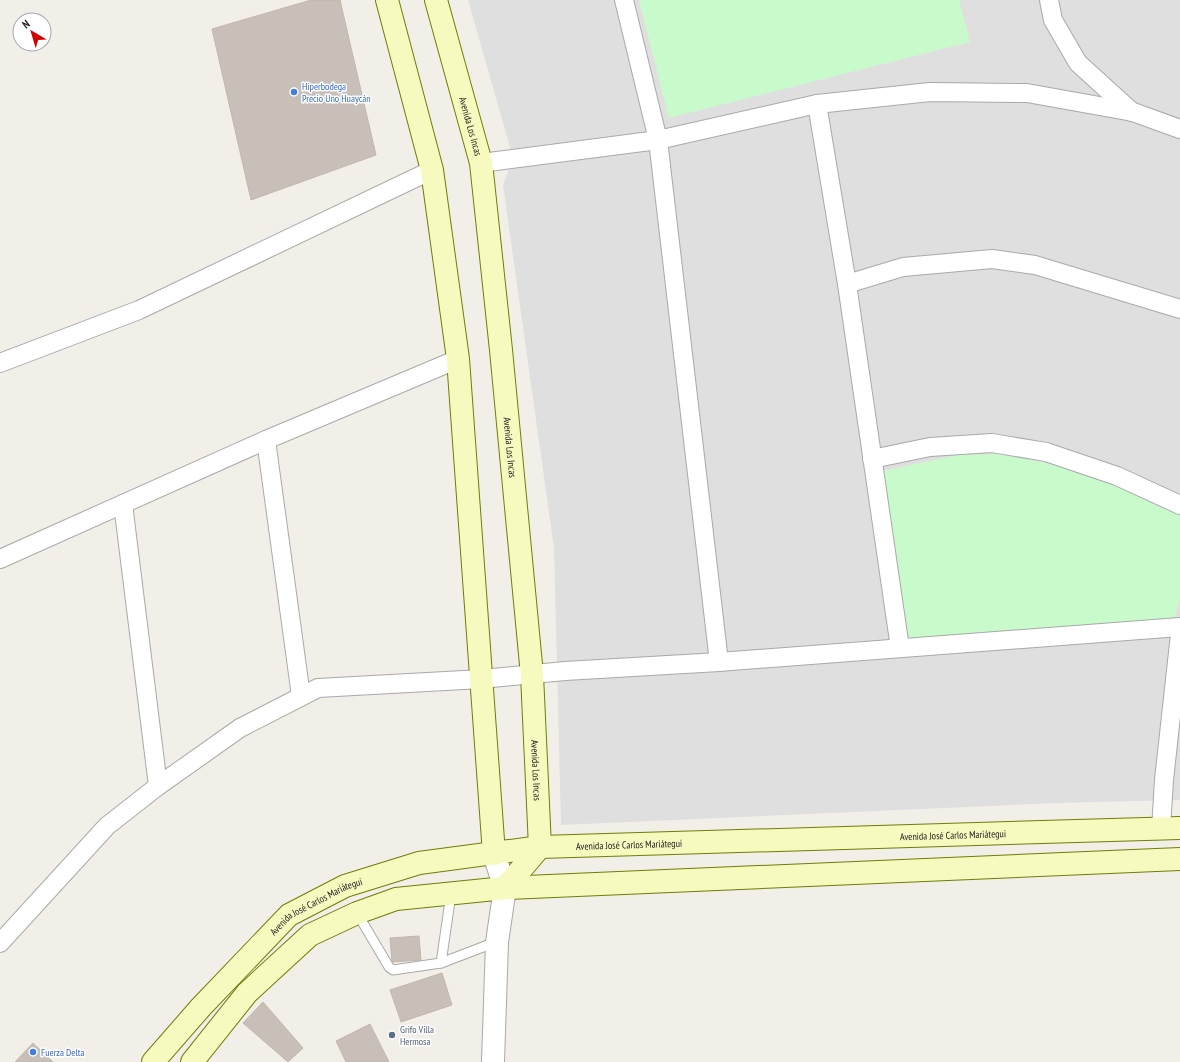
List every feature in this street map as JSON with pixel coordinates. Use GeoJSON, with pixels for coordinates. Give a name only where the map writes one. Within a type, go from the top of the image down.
{"type":"FeatureCollection","features":[{"type":"Feature","properties":{"kind":"main road"},"geometry":{"type":"LineString","coordinates":[[387,0],[432,170],[458,358],[494,854]]}},
{"type":"Feature","properties":{"kind":"main road","name":"Avenida Los Incas"},"geometry":{"type":"LineString","coordinates":[[436,0],[481,163],[501,350],[532,675],[540,848]]}},
{"type":"Feature","properties":{"kind":"main road","name":"Avenida José Carlos Mariátegui"},"geometry":{"type":"LineString","coordinates":[[153,1062],[201,1007],[290,915],[345,886],[419,862],[540,848],[1171,829]]}},
{"type":"Feature","properties":{"kind":"main road"},"geometry":{"type":"LineString","coordinates":[[505,888],[540,848]]}},
{"type":"Feature","properties":{"kind":"main road"},"geometry":{"type":"LineString","coordinates":[[192,1062],[247,993],[310,935],[357,913],[396,899],[505,888],[1180,859]]}},
{"type":"Feature","properties":{"kind":"street"},"geometry":{"type":"LineString","coordinates":[[624,0],[658,140],[719,662]]}},
{"type":"Feature","properties":{"kind":"street"},"geometry":{"type":"LineString","coordinates":[[1049,0],[1053,20],[1078,63],[1133,112]]}},
{"type":"Feature","properties":{"kind":"street"},"geometry":{"type":"LineString","coordinates":[[481,163],[658,140],[817,104],[930,92],[1027,93],[1133,112],[1180,129]]}},
{"type":"Feature","properties":{"kind":"street"},"geometry":{"type":"LineString","coordinates":[[817,104],[847,284],[900,648]]}},
{"type":"Feature","properties":{"kind":"street"},"geometry":{"type":"LineString","coordinates":[[0,363],[139,310],[432,170]]}},
{"type":"Feature","properties":{"kind":"street"},"geometry":{"type":"LineString","coordinates":[[847,284],[902,267],[992,259],[1035,265],[1180,309]]}},
{"type":"Feature","properties":{"kind":"street"},"geometry":{"type":"LineString","coordinates":[[0,559],[266,440],[458,358]]}},
{"type":"Feature","properties":{"kind":"street"},"geometry":{"type":"LineString","coordinates":[[266,440],[301,696]]}},
{"type":"Feature","properties":{"kind":"street"},"geometry":{"type":"LineString","coordinates":[[872,459],[930,447],[992,442],[1046,452],[1117,476],[1180,505]]}},
{"type":"Feature","properties":{"kind":"street"},"geometry":{"type":"LineString","coordinates":[[123,504],[158,786]]}},
{"type":"Feature","properties":{"kind":"street"},"geometry":{"type":"LineString","coordinates":[[1,935],[107,826],[158,786],[240,728],[318,688],[482,679],[565,671],[719,662],[1180,627]]}},
{"type":"Feature","properties":{"kind":"street"},"geometry":{"type":"LineString","coordinates":[[1171,829],[1164,780],[1180,634]]}},
{"type":"Feature","properties":{"kind":"street"},"geometry":{"type":"LineString","coordinates":[[492,1062],[496,942],[505,888],[494,854]]}},
{"type":"Feature","properties":{"kind":"lane"},"geometry":{"type":"LineString","coordinates":[[441,963],[450,894]]}},
{"type":"Feature","properties":{"kind":"lane"},"geometry":{"type":"LineString","coordinates":[[357,913],[389,967],[393,970],[441,963],[496,942]]}},
{"type":"Feature","properties":{"kind":"shaded area"},"geometry":{"type":"Polygon","coordinates":[[[468,0],[1180,0],[1180,800],[1055,803],[561,825],[554,548],[503,185],[513,158],[468,0]]]}},
{"type":"Feature","properties":{"kind":"green space"},"geometry":{"type":"Polygon","coordinates":[[[639,0],[959,0],[970,42],[669,118],[639,0]]]}},
{"type":"Feature","properties":{"kind":"green space"},"geometry":{"type":"Polygon","coordinates":[[[1001,454],[1056,465],[1123,488],[1180,514],[1180,598],[1173,624],[906,640],[883,471],[958,455],[1001,454]]]}},
{"type":"Feature","properties":{"kind":"building","name":"Hiperbodega Precio Uno Huaycán"},"geometry":{"type":"Polygon","coordinates":[[[311,0],[340,0],[376,155],[251,200],[212,29],[311,0]]]}},
{"type":"Feature","properties":{"kind":"building"},"geometry":{"type":"Polygon","coordinates":[[[419,936],[421,960],[392,962],[390,938],[419,936]]]}},
{"type":"Feature","properties":{"kind":"building"},"geometry":{"type":"Polygon","coordinates":[[[442,973],[452,1005],[401,1022],[390,990],[442,973]]]}},
{"type":"Feature","properties":{"kind":"building"},"geometry":{"type":"Polygon","coordinates":[[[263,1002],[303,1048],[288,1062],[243,1023],[263,1002]]]}},
{"type":"Feature","properties":{"kind":"building"},"geometry":{"type":"Polygon","coordinates":[[[370,1024],[389,1062],[346,1062],[336,1041],[370,1024]]]}},
{"type":"Feature","properties":{"kind":"building","name":"Fuerza Delta"},"geometry":{"type":"Polygon","coordinates":[[[33,1043],[53,1062],[15,1062],[33,1043]]]}},
{"type":"Feature","properties":{"kind":"place","name":"Hiperbodega Precio Uno Huaycán"},"geometry":{"type":"Point","coordinates":[294,92]}},
{"type":"Feature","properties":{"kind":"place","name":"Grifo Villa Hermosa"},"geometry":{"type":"Point","coordinates":[392,1035]}},
{"type":"Feature","properties":{"kind":"place","name":"Fuerza Delta"},"geometry":{"type":"Point","coordinates":[33,1052]}}]}
